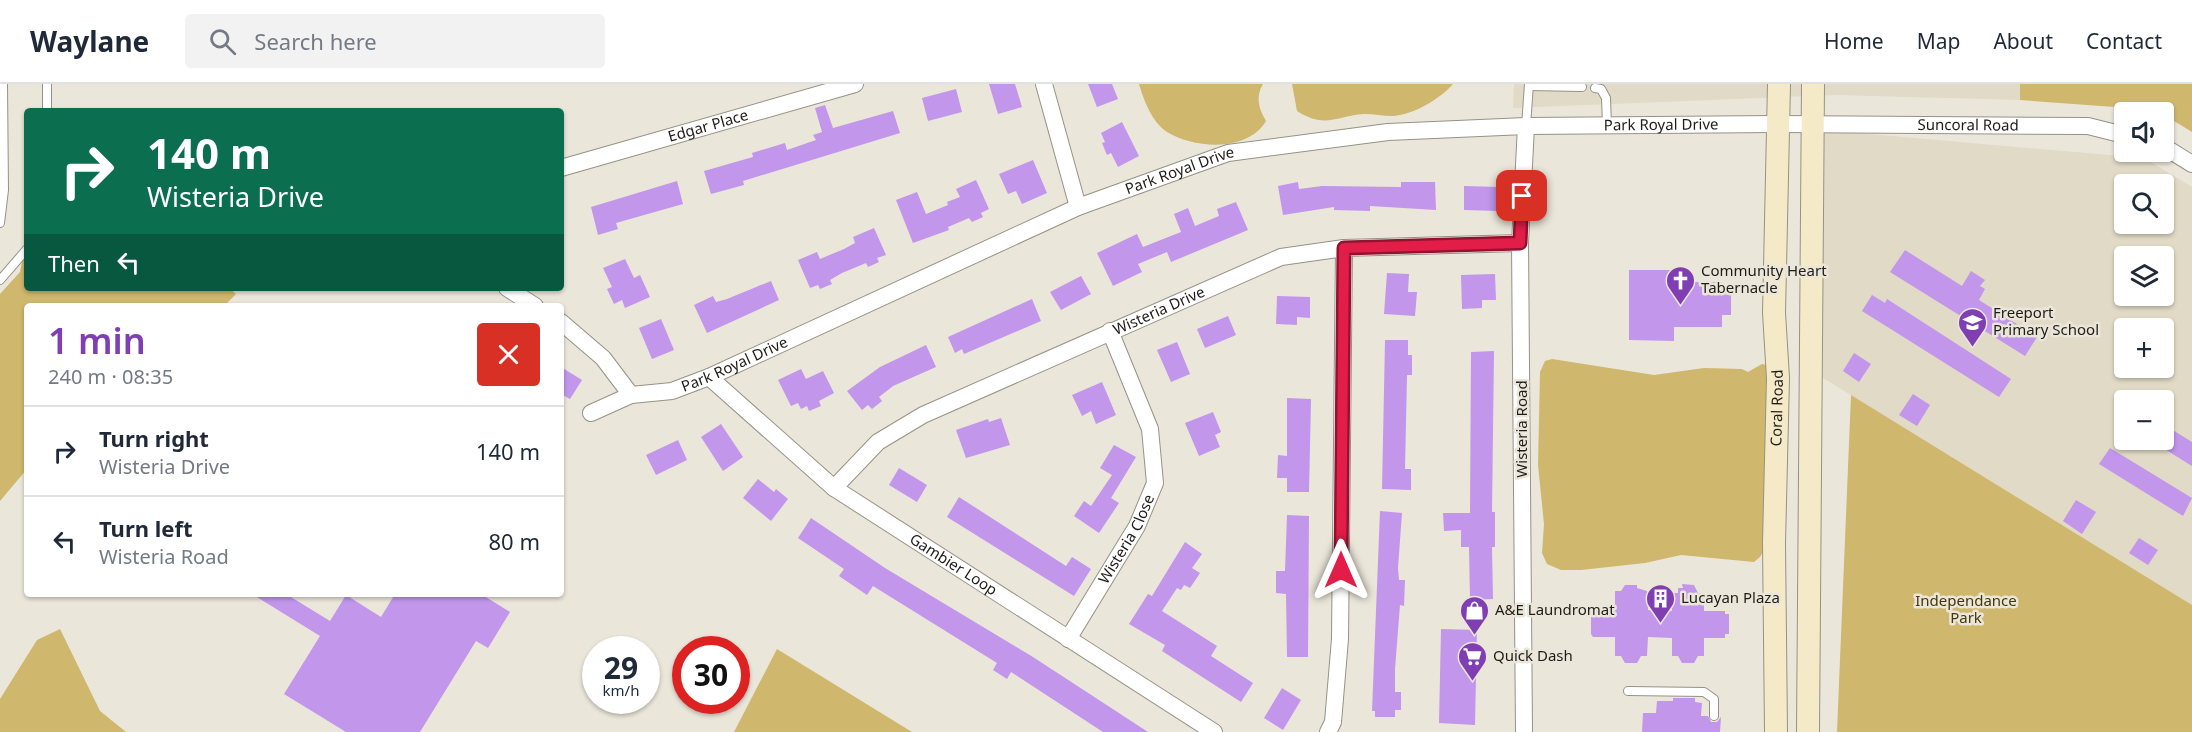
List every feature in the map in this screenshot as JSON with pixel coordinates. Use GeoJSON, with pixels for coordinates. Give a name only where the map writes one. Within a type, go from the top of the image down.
{"type":"FeatureCollection","features":[{"type":"Feature","properties":{"kind":"main road","name":"Coral Road"},"geometry":{"type":"LineString","coordinates":[[1776,732],[1774,543],[1778,378],[1774,313],[1779,84]]}},
{"type":"Feature","properties":{"kind":"main road"},"geometry":{"type":"LineString","coordinates":[[1808,732],[1813,84]]}},
{"type":"Feature","properties":{"kind":"main road"},"geometry":{"type":"LineString","coordinates":[[1778,378],[1811,378]]}},
{"type":"Feature","properties":{"kind":"main road"},"geometry":{"type":"LineString","coordinates":[[1774,543],[1809,542]]}},
{"type":"Feature","properties":{"kind":"street","name":"Edgar Place"},"geometry":{"type":"LineString","coordinates":[[564,167],[855,84]]}},
{"type":"Feature","properties":{"kind":"street"},"geometry":{"type":"LineString","coordinates":[[1044,84],[1078,207]]}},
{"type":"Feature","properties":{"kind":"street","name":"Park Royal Drive"},"geometry":{"type":"LineString","coordinates":[[591,413],[631,395],[672,391],[709,377],[1078,207],[1228,153],[1388,132],[1526,126],[1813,124]]}},
{"type":"Feature","properties":{"kind":"street","name":"Suncoral Road"},"geometry":{"type":"LineString","coordinates":[[1813,124],[2088,126],[2114,132]]}},
{"type":"Feature","properties":{"kind":"street","name":"Wisteria Road"},"geometry":{"type":"LineString","coordinates":[[1524,732],[1520,243],[1526,126]]}},
{"type":"Feature","properties":{"kind":"street"},"geometry":{"type":"LineString","coordinates":[[2174,153],[2192,164]]}},
{"type":"Feature","properties":{"kind":"street","name":"Wisteria Drive"},"geometry":{"type":"LineString","coordinates":[[834,488],[878,442],[923,415],[1281,257],[1344,248],[1520,243]]}},
{"type":"Feature","properties":{"kind":"street"},"geometry":{"type":"LineString","coordinates":[[1328,732],[1333,722],[1340,639],[1344,248]]}},
{"type":"Feature","properties":{"kind":"street"},"geometry":{"type":"LineString","coordinates":[[512,291],[530,303]]}},
{"type":"Feature","properties":{"kind":"street"},"geometry":{"type":"LineString","coordinates":[[564,325],[603,358],[631,395]]}},
{"type":"Feature","properties":{"kind":"street","name":"Wisteria Close"},"geometry":{"type":"LineString","coordinates":[[1068,639],[1137,526],[1155,483],[1150,429],[1110,331]]}},
{"type":"Feature","properties":{"kind":"street","name":"Gambier Loop"},"geometry":{"type":"LineString","coordinates":[[709,377],[834,488],[1214,732]]}},
{"type":"Feature","properties":{"kind":"lane"},"geometry":{"type":"LineString","coordinates":[[0,223],[4,190],[3,84]]}},
{"type":"Feature","properties":{"kind":"lane"},"geometry":{"type":"LineString","coordinates":[[47,84],[47,108]]}},
{"type":"Feature","properties":{"kind":"lane"},"geometry":{"type":"LineString","coordinates":[[1526,126],[1529,85],[1582,87]]}},
{"type":"Feature","properties":{"kind":"lane"},"geometry":{"type":"LineString","coordinates":[[1595,88],[1601,89],[1606,98],[1607,125]]}},
{"type":"Feature","properties":{"kind":"lane"},"geometry":{"type":"LineString","coordinates":[[0,280],[24,252]]}},
{"type":"Feature","properties":{"kind":"lane"},"geometry":{"type":"LineString","coordinates":[[1628,691],[1704,692],[1714,699],[1714,716]]}},
{"type":"Feature","properties":{"kind":"shaded area"},"geometry":{"type":"Polygon","coordinates":[[[1514,84],[2020,84],[2020,100],[1836,95],[1513,108],[1514,84]]]}},
{"type":"Feature","properties":{"kind":"shaded area","name":"Freeport Primary School"},"geometry":{"type":"Polygon","coordinates":[[[1812,129],[2114,155],[2114,162],[2151,162],[2170,174],[2114,174],[2114,234],[2174,234],[2174,176],[2192,187],[2192,605],[1820,376],[1812,129]]]}},
{"type":"Feature","properties":{"kind":"green space"},"geometry":{"type":"Polygon","coordinates":[[[1139,84],[1263,84],[1259,94],[1259,103],[1266,121],[1258,131],[1234,143],[1192,142],[1167,132],[1157,123],[1146,104],[1139,84]]]}},
{"type":"Feature","properties":{"kind":"green space"},"geometry":{"type":"Polygon","coordinates":[[[1292,84],[1453,84],[1434,100],[1409,113],[1392,116],[1364,114],[1323,120],[1297,111],[1292,84]]]}},
{"type":"Feature","properties":{"kind":"green space"},"geometry":{"type":"Polygon","coordinates":[[[2020,84],[2192,84],[2192,132],[2174,121],[2174,102],[2114,102],[2114,107],[2020,100],[2020,84]]]}},
{"type":"Feature","properties":{"kind":"green space"},"geometry":{"type":"Polygon","coordinates":[[[24,253],[24,291],[232,291],[236,294],[227,303],[24,303],[24,473],[0,501],[0,294],[20,272],[24,253]]]}},
{"type":"Feature","properties":{"kind":"green space"},"geometry":{"type":"Polygon","coordinates":[[[1552,359],[1654,375],[1704,368],[1742,369],[1748,372],[1762,364],[1766,365],[1768,543],[1760,557],[1754,562],[1681,555],[1645,563],[1581,570],[1561,570],[1547,564],[1542,553],[1544,524],[1538,465],[1540,372],[1545,361],[1552,359]]]}},
{"type":"Feature","properties":{"kind":"green space","name":"Independance Park"},"geometry":{"type":"Polygon","coordinates":[[[1851,395],[2192,605],[2192,732],[1837,732],[1851,395]]]}},
{"type":"Feature","properties":{"kind":"green space"},"geometry":{"type":"Polygon","coordinates":[[[60,629],[100,711],[126,732],[0,732],[0,699],[37,640],[60,629]]]}},
{"type":"Feature","properties":{"kind":"green space"},"geometry":{"type":"Polygon","coordinates":[[[777,649],[912,732],[734,732],[743,714],[750,714],[750,701],[777,649]]]}},
{"type":"Feature","properties":{"kind":"building"},"geometry":{"type":"Polygon","coordinates":[[[989,84],[1015,84],[1022,107],[998,114],[989,84]]]}},
{"type":"Feature","properties":{"kind":"building"},"geometry":{"type":"Polygon","coordinates":[[[1088,84],[1112,84],[1118,99],[1097,107],[1088,84]]]}},
{"type":"Feature","properties":{"kind":"building"},"geometry":{"type":"Polygon","coordinates":[[[956,89],[962,112],[928,121],[922,98],[956,89]]]}},
{"type":"Feature","properties":{"kind":"building"},"geometry":{"type":"Polygon","coordinates":[[[825,105],[833,128],[893,111],[900,133],[743,181],[744,185],[711,194],[704,171],[753,157],[752,153],[785,143],[787,150],[816,140],[813,135],[822,132],[815,108],[825,105]]]}},
{"type":"Feature","properties":{"kind":"building"},"geometry":{"type":"Polygon","coordinates":[[[1122,122],[1139,156],[1118,167],[1111,153],[1107,155],[1101,133],[1122,122]]]}},
{"type":"Feature","properties":{"kind":"building"},"geometry":{"type":"Polygon","coordinates":[[[1033,160],[1047,193],[1022,204],[1016,191],[1008,194],[999,174],[1033,160]]]}},
{"type":"Feature","properties":{"kind":"building"},"geometry":{"type":"Polygon","coordinates":[[[976,180],[989,209],[981,213],[983,217],[972,222],[969,218],[948,227],[949,230],[913,243],[896,200],[917,192],[926,214],[960,197],[956,189],[976,180]]]}},
{"type":"Feature","properties":{"kind":"building"},"geometry":{"type":"Polygon","coordinates":[[[677,181],[683,204],[616,223],[618,229],[598,235],[591,207],[677,181]]]}},
{"type":"Feature","properties":{"kind":"building"},"geometry":{"type":"Polygon","coordinates":[[[1298,182],[1299,189],[1322,186],[1401,187],[1401,182],[1435,182],[1436,210],[1370,206],[1370,211],[1334,210],[1334,207],[1283,215],[1278,186],[1298,182]]]}},
{"type":"Feature","properties":{"kind":"building"},"geometry":{"type":"Polygon","coordinates":[[[1464,186],[1499,187],[1498,211],[1464,210],[1464,186]]]}},
{"type":"Feature","properties":{"kind":"building"},"geometry":{"type":"Polygon","coordinates":[[[1236,202],[1248,230],[1171,262],[1167,252],[1138,264],[1142,272],[1113,286],[1097,253],[1137,234],[1143,247],[1181,232],[1174,214],[1188,208],[1195,226],[1219,216],[1217,209],[1236,202]]]}},
{"type":"Feature","properties":{"kind":"building"},"geometry":{"type":"Polygon","coordinates":[[[874,228],[886,255],[877,258],[879,262],[868,267],[866,263],[842,273],[830,280],[832,284],[820,289],[818,285],[810,288],[798,260],[817,252],[820,259],[844,249],[855,243],[853,237],[874,228]]]}},
{"type":"Feature","properties":{"kind":"building"},"geometry":{"type":"Polygon","coordinates":[[[1905,250],[1962,286],[1971,271],[1985,280],[1980,286],[1985,289],[1979,300],[2037,337],[2025,356],[1890,272],[1905,250]]]}},
{"type":"Feature","properties":{"kind":"building"},"geometry":{"type":"Polygon","coordinates":[[[625,259],[634,278],[640,275],[650,297],[625,308],[622,300],[614,304],[607,289],[612,287],[603,268],[625,259]]]}},
{"type":"Feature","properties":{"kind":"building","name":"Community Heart Tabernacle"},"geometry":{"type":"Polygon","coordinates":[[[1629,270],[1674,270],[1674,282],[1722,282],[1722,294],[1731,295],[1731,315],[1722,315],[1722,327],[1674,327],[1674,341],[1629,340],[1629,270]]]}},
{"type":"Feature","properties":{"kind":"building"},"geometry":{"type":"Polygon","coordinates":[[[1387,273],[1409,274],[1408,292],[1417,292],[1415,316],[1384,314],[1387,273]]]}},
{"type":"Feature","properties":{"kind":"building"},"geometry":{"type":"Polygon","coordinates":[[[1495,274],[1496,300],[1482,300],[1482,308],[1462,309],[1461,275],[1495,274]]]}},
{"type":"Feature","properties":{"kind":"building"},"geometry":{"type":"Polygon","coordinates":[[[1081,276],[1091,294],[1061,310],[1050,292],[1081,276]]]}},
{"type":"Feature","properties":{"kind":"building"},"geometry":{"type":"Polygon","coordinates":[[[771,281],[779,300],[707,333],[694,305],[713,296],[716,302],[727,299],[771,281]]]}},
{"type":"Feature","properties":{"kind":"building"},"geometry":{"type":"Polygon","coordinates":[[[1872,295],[1885,303],[1887,299],[2011,379],[1999,397],[1862,311],[1872,295]]]}},
{"type":"Feature","properties":{"kind":"building"},"geometry":{"type":"Polygon","coordinates":[[[1277,296],[1310,297],[1310,318],[1297,317],[1297,325],[1276,324],[1277,296]]]}},
{"type":"Feature","properties":{"kind":"building"},"geometry":{"type":"Polygon","coordinates":[[[1032,299],[1041,321],[964,354],[962,349],[955,353],[948,337],[1032,299]]]}},
{"type":"Feature","properties":{"kind":"building"},"geometry":{"type":"Polygon","coordinates":[[[1228,316],[1236,335],[1205,348],[1197,329],[1228,316]]]}},
{"type":"Feature","properties":{"kind":"building"},"geometry":{"type":"Polygon","coordinates":[[[661,319],[674,350],[652,359],[639,328],[661,319]]]}},
{"type":"Feature","properties":{"kind":"building"},"geometry":{"type":"Polygon","coordinates":[[[1385,340],[1408,340],[1408,355],[1412,355],[1412,375],[1407,375],[1405,469],[1411,469],[1411,490],[1382,489],[1385,340]]]}},
{"type":"Feature","properties":{"kind":"building"},"geometry":{"type":"Polygon","coordinates":[[[1177,342],[1190,374],[1171,382],[1157,350],[1177,342]]]}},
{"type":"Feature","properties":{"kind":"building"},"geometry":{"type":"Polygon","coordinates":[[[926,345],[936,367],[893,386],[879,397],[882,401],[872,409],[868,405],[862,410],[847,391],[880,367],[926,345]]]}},
{"type":"Feature","properties":{"kind":"building"},"geometry":{"type":"Polygon","coordinates":[[[1494,351],[1493,599],[1470,600],[1469,547],[1461,547],[1461,530],[1444,531],[1443,513],[1470,513],[1471,352],[1494,351]]]}},
{"type":"Feature","properties":{"kind":"building"},"geometry":{"type":"Polygon","coordinates":[[[1854,353],[1871,364],[1859,382],[1843,371],[1854,353]]]}},
{"type":"Feature","properties":{"kind":"building"},"geometry":{"type":"Polygon","coordinates":[[[564,369],[582,380],[570,399],[564,396],[564,369]]]}},
{"type":"Feature","properties":{"kind":"building"},"geometry":{"type":"Polygon","coordinates":[[[801,369],[806,379],[823,371],[834,393],[819,401],[821,406],[809,411],[807,406],[801,409],[798,403],[791,406],[778,380],[801,369]]]}},
{"type":"Feature","properties":{"kind":"building"},"geometry":{"type":"Polygon","coordinates":[[[1102,382],[1116,415],[1096,424],[1091,411],[1082,416],[1072,395],[1102,382]]]}},
{"type":"Feature","properties":{"kind":"building"},"geometry":{"type":"Polygon","coordinates":[[[1913,394],[1930,405],[1917,426],[1899,415],[1913,394]]]}},
{"type":"Feature","properties":{"kind":"building"},"geometry":{"type":"Polygon","coordinates":[[[1287,398],[1311,399],[1309,492],[1287,492],[1287,478],[1277,478],[1278,455],[1287,456],[1287,398]]]}},
{"type":"Feature","properties":{"kind":"building"},"geometry":{"type":"Polygon","coordinates":[[[1213,412],[1221,432],[1215,435],[1220,447],[1199,456],[1185,423],[1213,412]]]}},
{"type":"Feature","properties":{"kind":"building"},"geometry":{"type":"Polygon","coordinates":[[[1001,418],[1010,445],[966,458],[956,430],[988,419],[989,422],[1001,418]]]}},
{"type":"Feature","properties":{"kind":"building"},"geometry":{"type":"Polygon","coordinates":[[[721,424],[743,457],[723,471],[701,437],[721,424]]]}},
{"type":"Feature","properties":{"kind":"building"},"geometry":{"type":"Polygon","coordinates":[[[2174,431],[2192,442],[2192,466],[2166,450],[2174,450],[2174,431]]]}},
{"type":"Feature","properties":{"kind":"building"},"geometry":{"type":"Polygon","coordinates":[[[678,440],[687,460],[656,475],[646,455],[678,440]]]}},
{"type":"Feature","properties":{"kind":"building"},"geometry":{"type":"Polygon","coordinates":[[[1114,445],[1136,457],[1111,498],[1119,503],[1099,533],[1074,516],[1084,501],[1091,506],[1112,475],[1100,468],[1114,445]]]}},
{"type":"Feature","properties":{"kind":"building"},"geometry":{"type":"Polygon","coordinates":[[[2110,448],[2192,498],[2183,516],[2099,464],[2110,448]]]}},
{"type":"Feature","properties":{"kind":"building"},"geometry":{"type":"Polygon","coordinates":[[[899,468],[927,485],[917,502],[889,485],[899,468]]]}},
{"type":"Feature","properties":{"kind":"building"},"geometry":{"type":"Polygon","coordinates":[[[758,479],[774,492],[776,489],[788,499],[771,521],[743,498],[758,479]]]}},
{"type":"Feature","properties":{"kind":"building"},"geometry":{"type":"Polygon","coordinates":[[[959,497],[1066,566],[1072,557],[1091,569],[1074,596],[947,517],[959,497]]]}},
{"type":"Feature","properties":{"kind":"building"},"geometry":{"type":"Polygon","coordinates":[[[2076,500],[2096,512],[2082,534],[2063,521],[2076,500]]]}},
{"type":"Feature","properties":{"kind":"building"},"geometry":{"type":"Polygon","coordinates":[[[1380,511],[1402,513],[1398,568],[1399,580],[1405,580],[1404,606],[1400,605],[1395,669],[1395,692],[1401,692],[1401,710],[1395,710],[1395,717],[1375,717],[1375,711],[1372,711],[1380,511]]]}},
{"type":"Feature","properties":{"kind":"building"},"geometry":{"type":"Polygon","coordinates":[[[1287,515],[1309,516],[1308,657],[1287,657],[1286,594],[1276,593],[1276,571],[1285,571],[1287,515]]]}},
{"type":"Feature","properties":{"kind":"building"},"geometry":{"type":"Polygon","coordinates":[[[811,518],[885,568],[1033,657],[1148,732],[1103,732],[1011,672],[1007,679],[993,670],[997,663],[873,586],[867,595],[839,576],[844,569],[798,538],[811,518]]]}},
{"type":"Feature","properties":{"kind":"building"},"geometry":{"type":"Polygon","coordinates":[[[2139,538],[2158,550],[2148,565],[2129,553],[2139,538]]]}},
{"type":"Feature","properties":{"kind":"building"},"geometry":{"type":"Polygon","coordinates":[[[1185,542],[1202,554],[1192,568],[1200,573],[1190,588],[1184,585],[1181,590],[1177,588],[1162,611],[1217,646],[1211,656],[1253,683],[1241,702],[1162,651],[1165,645],[1129,624],[1148,594],[1152,596],[1185,542]]]}},
{"type":"Feature","properties":{"kind":"building","name":"Lucayan Plaza"},"geometry":{"type":"Polygon","coordinates":[[[1682,584],[1694,585],[1698,593],[1704,593],[1704,611],[1725,611],[1725,614],[1729,614],[1729,634],[1725,634],[1725,638],[1704,638],[1704,656],[1698,656],[1694,663],[1682,663],[1678,656],[1672,656],[1672,638],[1648,637],[1647,656],[1641,656],[1637,663],[1625,663],[1621,656],[1615,656],[1615,637],[1593,637],[1591,634],[1593,610],[1615,610],[1615,591],[1621,591],[1625,585],[1637,585],[1637,588],[1647,591],[1648,610],[1672,611],[1672,593],[1678,593],[1678,588],[1683,588],[1682,584]]]}},
{"type":"Feature","properties":{"kind":"building"},"geometry":{"type":"Polygon","coordinates":[[[257,597],[291,597],[330,621],[345,597],[349,597],[381,617],[393,597],[486,597],[510,612],[488,648],[476,641],[420,732],[346,732],[284,694],[320,636],[257,597]]]}},
{"type":"Feature","properties":{"kind":"building"},"geometry":{"type":"Polygon","coordinates":[[[1441,629],[1477,630],[1475,725],[1439,723],[1441,629]]]}},
{"type":"Feature","properties":{"kind":"building"},"geometry":{"type":"Polygon","coordinates":[[[1282,688],[1301,700],[1283,730],[1264,718],[1282,688]]]}},
{"type":"Feature","properties":{"kind":"building"},"geometry":{"type":"Polygon","coordinates":[[[1673,698],[1695,698],[1695,702],[1702,703],[1701,716],[1708,716],[1711,722],[1717,722],[1721,717],[1720,732],[1642,732],[1643,713],[1656,713],[1657,701],[1673,701],[1673,698]]]}},
{"type":"Feature","properties":{"kind":"place","name":"Community Heart Tabernacle"},"geometry":{"type":"Point","coordinates":[1680,306]}},
{"type":"Feature","properties":{"kind":"place","name":"Freeport Primary School"},"geometry":{"type":"Point","coordinates":[1972,348]}},
{"type":"Feature","properties":{"kind":"place","name":"Lucayan Plaza"},"geometry":{"type":"Point","coordinates":[1660,624]}},
{"type":"Feature","properties":{"kind":"place","name":"A&E Laundromat"},"geometry":{"type":"Point","coordinates":[1474,636]}},
{"type":"Feature","properties":{"kind":"place","name":"Quick Dash"},"geometry":{"type":"Point","coordinates":[1472,682]}},
{"type":"Feature","properties":{"kind":"route"},"geometry":{"type":"LineString","coordinates":[[1341,570],[1344,248],[1520,243],[1522,196]]}}]}
